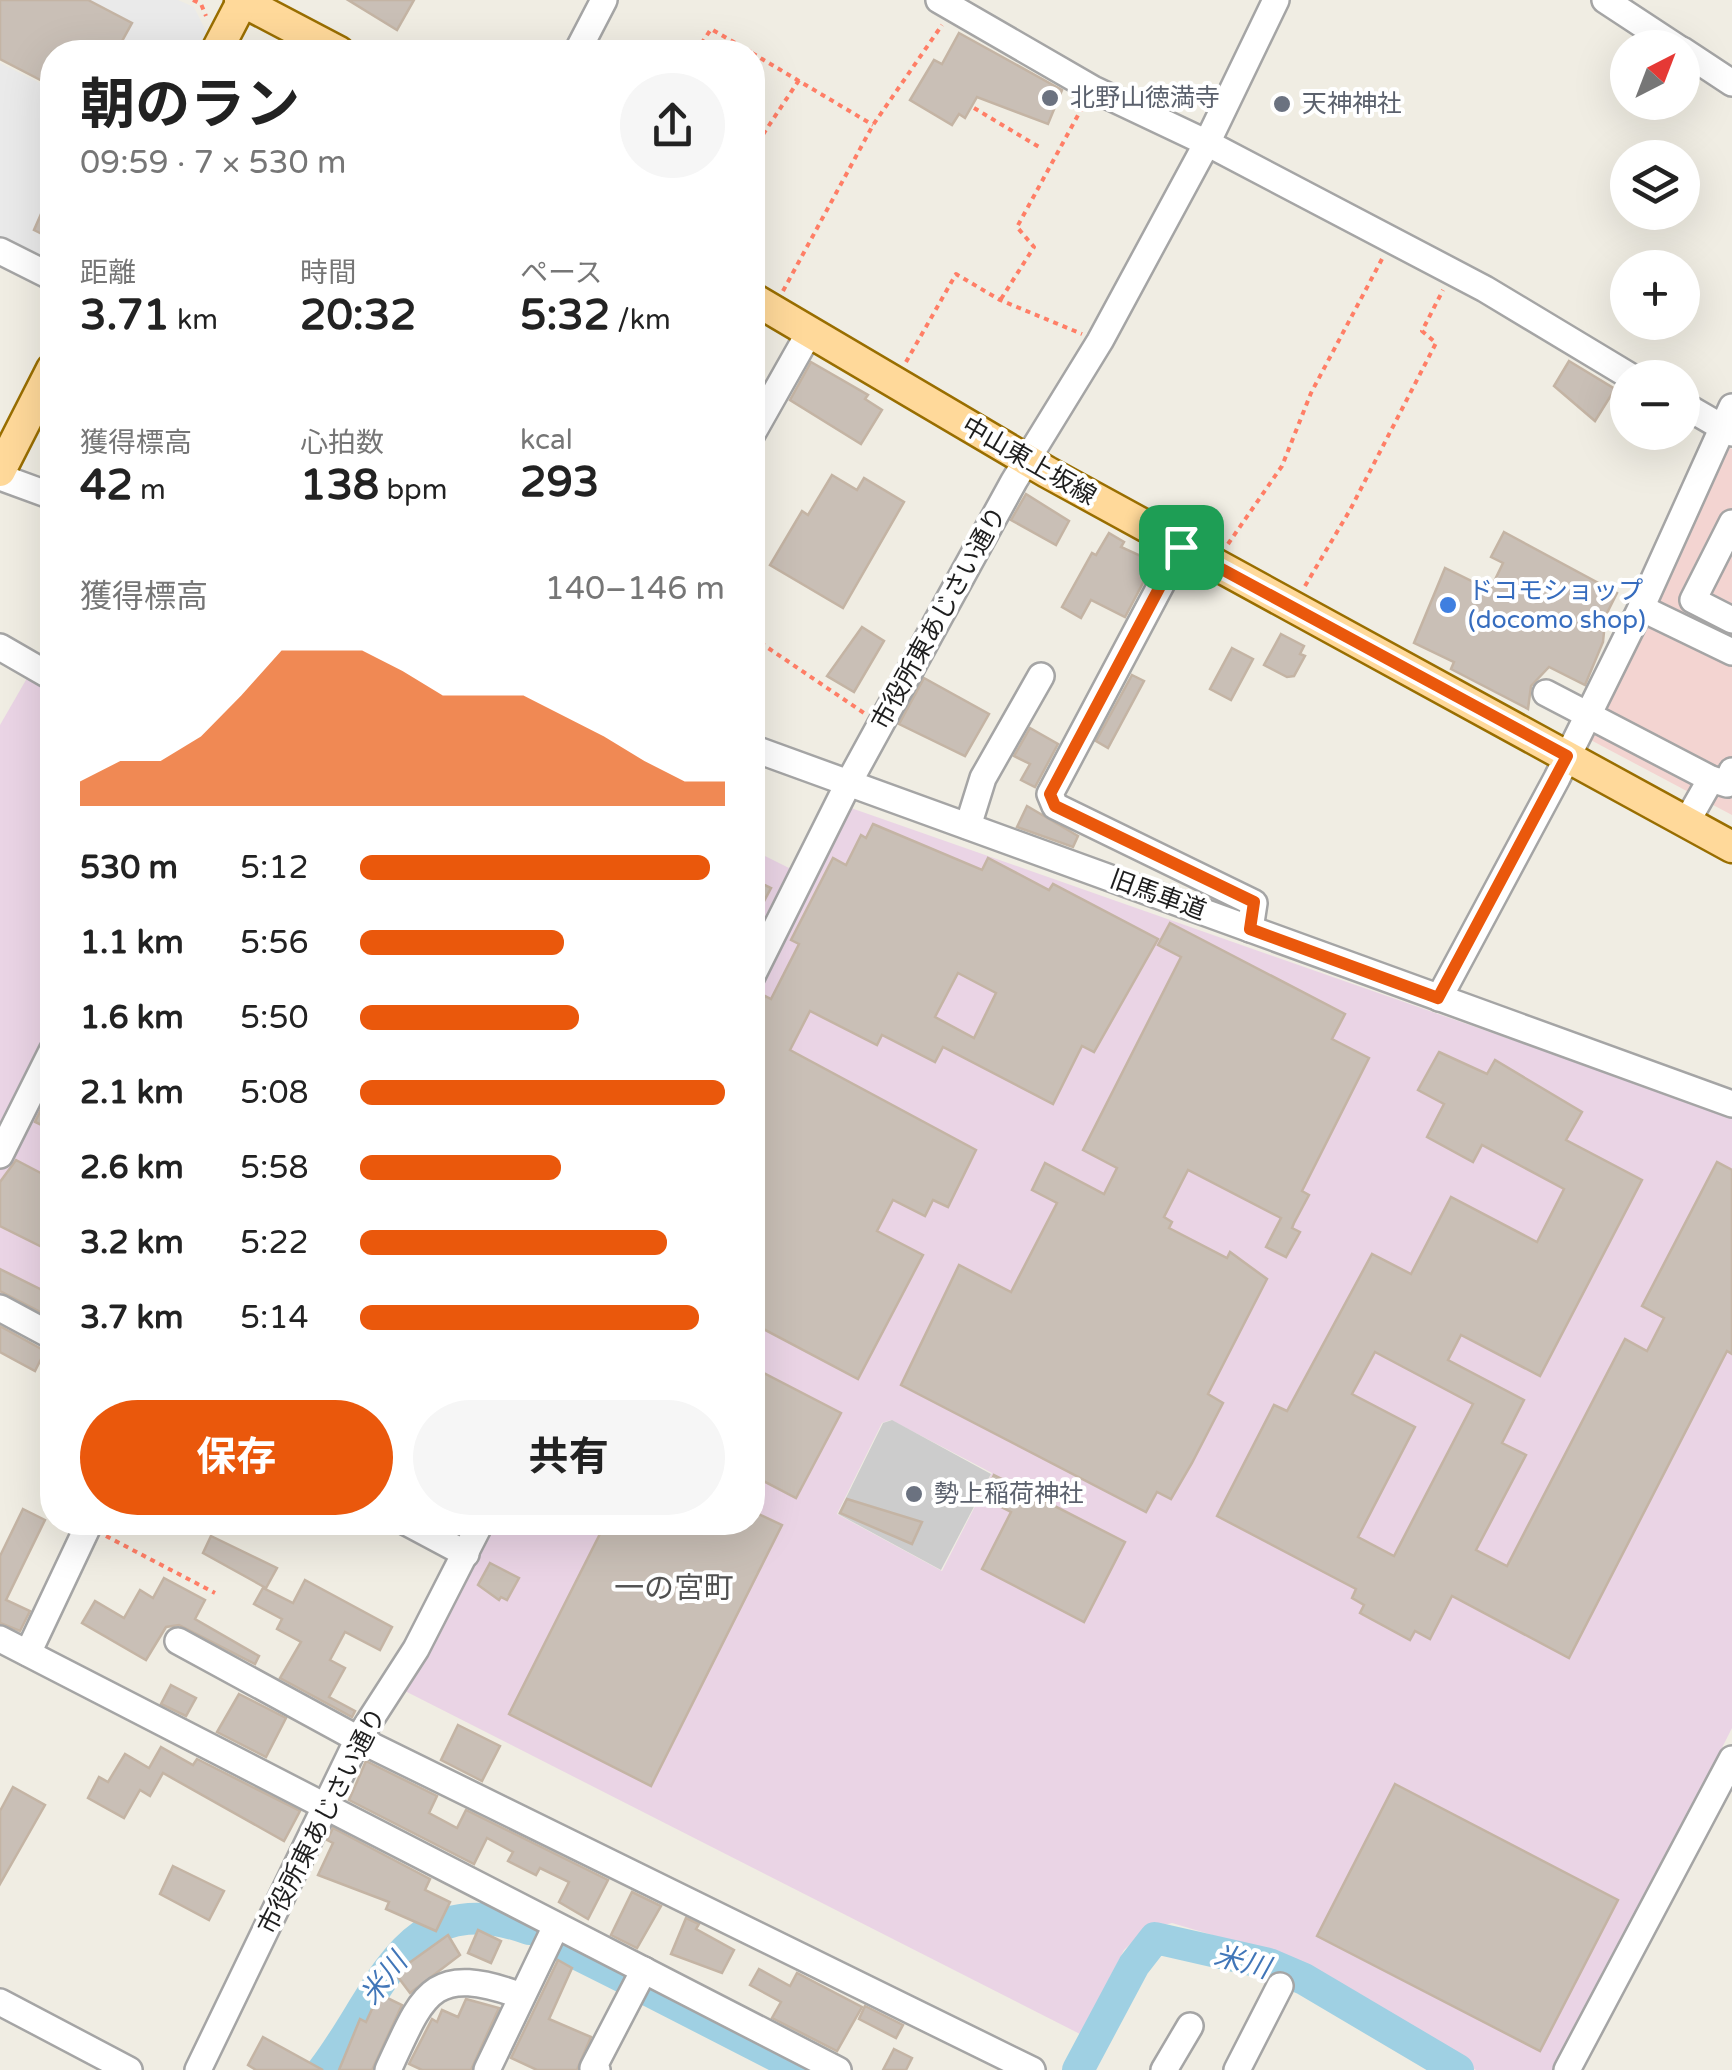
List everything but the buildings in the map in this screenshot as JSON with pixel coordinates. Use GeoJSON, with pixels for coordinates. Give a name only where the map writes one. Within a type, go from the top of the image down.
{"type":"FeatureCollection","features":[{"type":"Feature","properties":{"kind":"main road"},"geometry":{"type":"LineString","coordinates":[[212,39],[241,0],[316,40]]}},
{"type":"Feature","properties":{"kind":"main road","name":"中山東上坂線"},"geometry":{"type":"LineString","coordinates":[[768,294],[808,333],[1026,460],[1732,847]]}},
{"type":"Feature","properties":{"kind":"main road"},"geometry":{"type":"LineString","coordinates":[[0,474],[40,393]]}},
{"type":"Feature","properties":{"kind":"street"},"geometry":{"type":"LineString","coordinates":[[582,40],[604,0]]}},
{"type":"Feature","properties":{"kind":"street","name":"市役所東あじさい通り"},"geometry":{"type":"LineString","coordinates":[[765,950],[849,782],[1026,460],[1100,342],[1207,143],[1276,0]]}},
{"type":"Feature","properties":{"kind":"street"},"geometry":{"type":"LineString","coordinates":[[1605,0],[1651,30]]}},
{"type":"Feature","properties":{"kind":"street"},"geometry":{"type":"LineString","coordinates":[[945,5],[1093,89],[1207,143],[1452,272],[1610,365]]}},
{"type":"Feature","properties":{"kind":"street"},"geometry":{"type":"LineString","coordinates":[[1700,62],[1732,82]]}},
{"type":"Feature","properties":{"kind":"street"},"geometry":{"type":"LineString","coordinates":[[0,252],[40,271]]}},
{"type":"Feature","properties":{"kind":"street"},"geometry":{"type":"LineString","coordinates":[[765,411],[808,333]]}},
{"type":"Feature","properties":{"kind":"street"},"geometry":{"type":"LineString","coordinates":[[1438,998],[1642,608],[1729,422],[1700,411]]}},
{"type":"Feature","properties":{"kind":"street"},"geometry":{"type":"LineString","coordinates":[[0,474],[40,491]]}},
{"type":"Feature","properties":{"kind":"street"},"geometry":{"type":"LineString","coordinates":[[1732,523],[1693,600],[1732,620]]}},
{"type":"Feature","properties":{"kind":"street"},"geometry":{"type":"LineString","coordinates":[[1181,547],[1050,794],[1055,806],[1254,902],[1250,929]]}},
{"type":"Feature","properties":{"kind":"street"},"geometry":{"type":"LineString","coordinates":[[1642,608],[1732,652]]}},
{"type":"Feature","properties":{"kind":"street"},"geometry":{"type":"LineString","coordinates":[[0,647],[40,670]]}},
{"type":"Feature","properties":{"kind":"street"},"geometry":{"type":"LineString","coordinates":[[968,826],[983,778],[1041,676]]}},
{"type":"Feature","properties":{"kind":"street"},"geometry":{"type":"LineString","coordinates":[[1546,692],[1721,775],[1686,822]]}},
{"type":"Feature","properties":{"kind":"street","name":"旧馬車道"},"geometry":{"type":"LineString","coordinates":[[765,753],[1732,1104]]}},
{"type":"Feature","properties":{"kind":"street"},"geometry":{"type":"LineString","coordinates":[[0,1155],[40,1075]]}},
{"type":"Feature","properties":{"kind":"street"},"geometry":{"type":"LineString","coordinates":[[0,1308],[40,1330]]}},
{"type":"Feature","properties":{"kind":"street"},"geometry":{"type":"LineString","coordinates":[[28,1652],[84,1535]]}},
{"type":"Feature","properties":{"kind":"street"},"geometry":{"type":"LineString","coordinates":[[430,1535],[466,1554]]}},
{"type":"Feature","properties":{"kind":"street","name":"市役所東あじさい通り"},"geometry":{"type":"LineString","coordinates":[[198,2070],[358,1739],[416,1649],[475,1535]]}},
{"type":"Feature","properties":{"kind":"street"},"geometry":{"type":"LineString","coordinates":[[0,1638],[838,2070]]}},
{"type":"Feature","properties":{"kind":"street"},"geometry":{"type":"LineString","coordinates":[[178,1640],[358,1739],[1032,2070]]}},
{"type":"Feature","properties":{"kind":"street"},"geometry":{"type":"LineString","coordinates":[[1566,2070],[1732,1759]]}},
{"type":"Feature","properties":{"kind":"street"},"geometry":{"type":"LineString","coordinates":[[486,2070],[519,1995],[556,1926]]}},
{"type":"Feature","properties":{"kind":"street"},"geometry":{"type":"LineString","coordinates":[[597,2070],[593,2068],[644,1970]]}},
{"type":"Feature","properties":{"kind":"street"},"geometry":{"type":"LineString","coordinates":[[388,2070],[418,2008],[444,1987],[477,1980],[519,1995]]}},
{"type":"Feature","properties":{"kind":"street"},"geometry":{"type":"LineString","coordinates":[[1238,2070],[1280,1986]]}},
{"type":"Feature","properties":{"kind":"street"},"geometry":{"type":"LineString","coordinates":[[0,2002],[129,2070]]}},
{"type":"Feature","properties":{"kind":"street"},"geometry":{"type":"LineString","coordinates":[[1164,2070],[1190,2026]]}},
{"type":"Feature","properties":{"kind":"path"},"geometry":{"type":"LineString","coordinates":[[193,0],[201,4],[212,39]]}},
{"type":"Feature","properties":{"kind":"path"},"geometry":{"type":"LineString","coordinates":[[768,294],[945,5]]}},
{"type":"Feature","properties":{"kind":"path"},"geometry":{"type":"LineString","coordinates":[[703,40],[710,29],[729,40]]}},
{"type":"Feature","properties":{"kind":"path"},"geometry":{"type":"LineString","coordinates":[[765,60],[873,125]]}},
{"type":"Feature","properties":{"kind":"path"},"geometry":{"type":"LineString","coordinates":[[765,131],[799,80]]}},
{"type":"Feature","properties":{"kind":"path"},"geometry":{"type":"LineString","coordinates":[[1000,300],[1034,246],[1017,227],[1093,89]]}},
{"type":"Feature","properties":{"kind":"path"},"geometry":{"type":"LineString","coordinates":[[974,108],[1038,147]]}},
{"type":"Feature","properties":{"kind":"path"},"geometry":{"type":"LineString","coordinates":[[1048,153],[1056,157]]}},
{"type":"Feature","properties":{"kind":"path"},"geometry":{"type":"LineString","coordinates":[[1225,548],[1282,466],[1311,393],[1391,241]]}},
{"type":"Feature","properties":{"kind":"path"},"geometry":{"type":"LineString","coordinates":[[1302,590],[1350,510],[1436,343],[1422,331],[1452,272]]}},
{"type":"Feature","properties":{"kind":"path"},"geometry":{"type":"LineString","coordinates":[[904,366],[956,274],[1000,300],[1100,342]]}},
{"type":"Feature","properties":{"kind":"path"},"geometry":{"type":"LineString","coordinates":[[765,646],[880,725]]}},
{"type":"Feature","properties":{"kind":"path"},"geometry":{"type":"LineString","coordinates":[[109,1535],[215,1593]]}},
{"type":"Feature","properties":{"kind":"shaded area"},"geometry":{"type":"Polygon","coordinates":[[[88,0],[178,0],[194,7],[208,35],[206,40],[122,40],[131,23],[88,0]]]}},
{"type":"Feature","properties":{"kind":"shaded area"},"geometry":{"type":"Polygon","coordinates":[[[0,63],[40,83],[40,262],[0,243],[0,63]]]}},
{"type":"Feature","properties":{"kind":"shaded area"},"geometry":{"type":"Polygon","coordinates":[[[1724,444],[1732,449],[1732,815],[1585,737],[1724,444]]]}},
{"type":"Feature","properties":{"kind":"shaded area"},"geometry":{"type":"Polygon","coordinates":[[[30,673],[40,678],[40,1055],[0,1135],[0,725],[30,673]]]}},
{"type":"Feature","properties":{"kind":"shaded area"},"geometry":{"type":"Polygon","coordinates":[[[851,808],[1732,1117],[1732,1728],[1559,2070],[1476,2070],[1398,2028],[1293,1959],[1172,1923],[1145,1930],[1124,1950],[1080,2034],[405,1691],[485,1535],[765,1535],[765,979],[851,808]],[[891,1420],[882,1423],[837,1514],[942,1571],[992,1473],[891,1420]]]}},
{"type":"Feature","properties":{"kind":"shaded area"},"geometry":{"type":"Polygon","coordinates":[[[765,856],[791,869],[765,922],[765,856]]]}},
{"type":"Feature","properties":{"kind":"shaded area"},"geometry":{"type":"Polygon","coordinates":[[[40,1090],[40,1320],[0,1298],[0,1168],[40,1090]]]}},
{"type":"Feature","properties":{"kind":"shaded area","name":"勢上稲荷神社"},"geometry":{"type":"Polygon","coordinates":[[[892,1420],[991,1474],[941,1570],[838,1514],[883,1423],[892,1420]]]}},
{"type":"Feature","properties":{"kind":"waterway","name":"米川"},"geometry":{"type":"LineString","coordinates":[[323,2070],[381,1980],[425,1934],[453,1921],[487,1919],[529,1929]]}},
{"type":"Feature","properties":{"kind":"waterway","name":"米川"},"geometry":{"type":"LineString","coordinates":[[1078,2070],[1134,1965],[1155,1938],[1269,1964],[1304,1979],[1458,2070]]}},
{"type":"Feature","properties":{"kind":"waterway","name":"米川"},"geometry":{"type":"LineString","coordinates":[[561,1946],[629,1980]]}},
{"type":"Feature","properties":{"kind":"waterway","name":"米川"},"geometry":{"type":"LineString","coordinates":[[642,1987],[804,2070]]}},
{"type":"Feature","properties":{"kind":"place","name":"北野山徳満寺"},"geometry":{"type":"Point","coordinates":[1050,98]}},
{"type":"Feature","properties":{"kind":"place","name":"天神神社"},"geometry":{"type":"Point","coordinates":[1282,104]}},
{"type":"Feature","properties":{"kind":"place","name":"ドコモショップ (docomo shop)"},"geometry":{"type":"Point","coordinates":[1448,605]}},
{"type":"Feature","properties":{"kind":"place","name":"勢上稲荷神社"},"geometry":{"type":"Point","coordinates":[914,1494]}},
{"type":"Feature","properties":{"kind":"district","name":"一の宮町"},"geometry":{"type":"Point","coordinates":[674,1588]}},
{"type":"Feature","properties":{"kind":"route"},"geometry":{"type":"LineString","coordinates":[[1181,547],[1567,756],[1438,998],[1250,929],[1254,902],[1055,806],[1050,794],[1181,547]]}}]}
